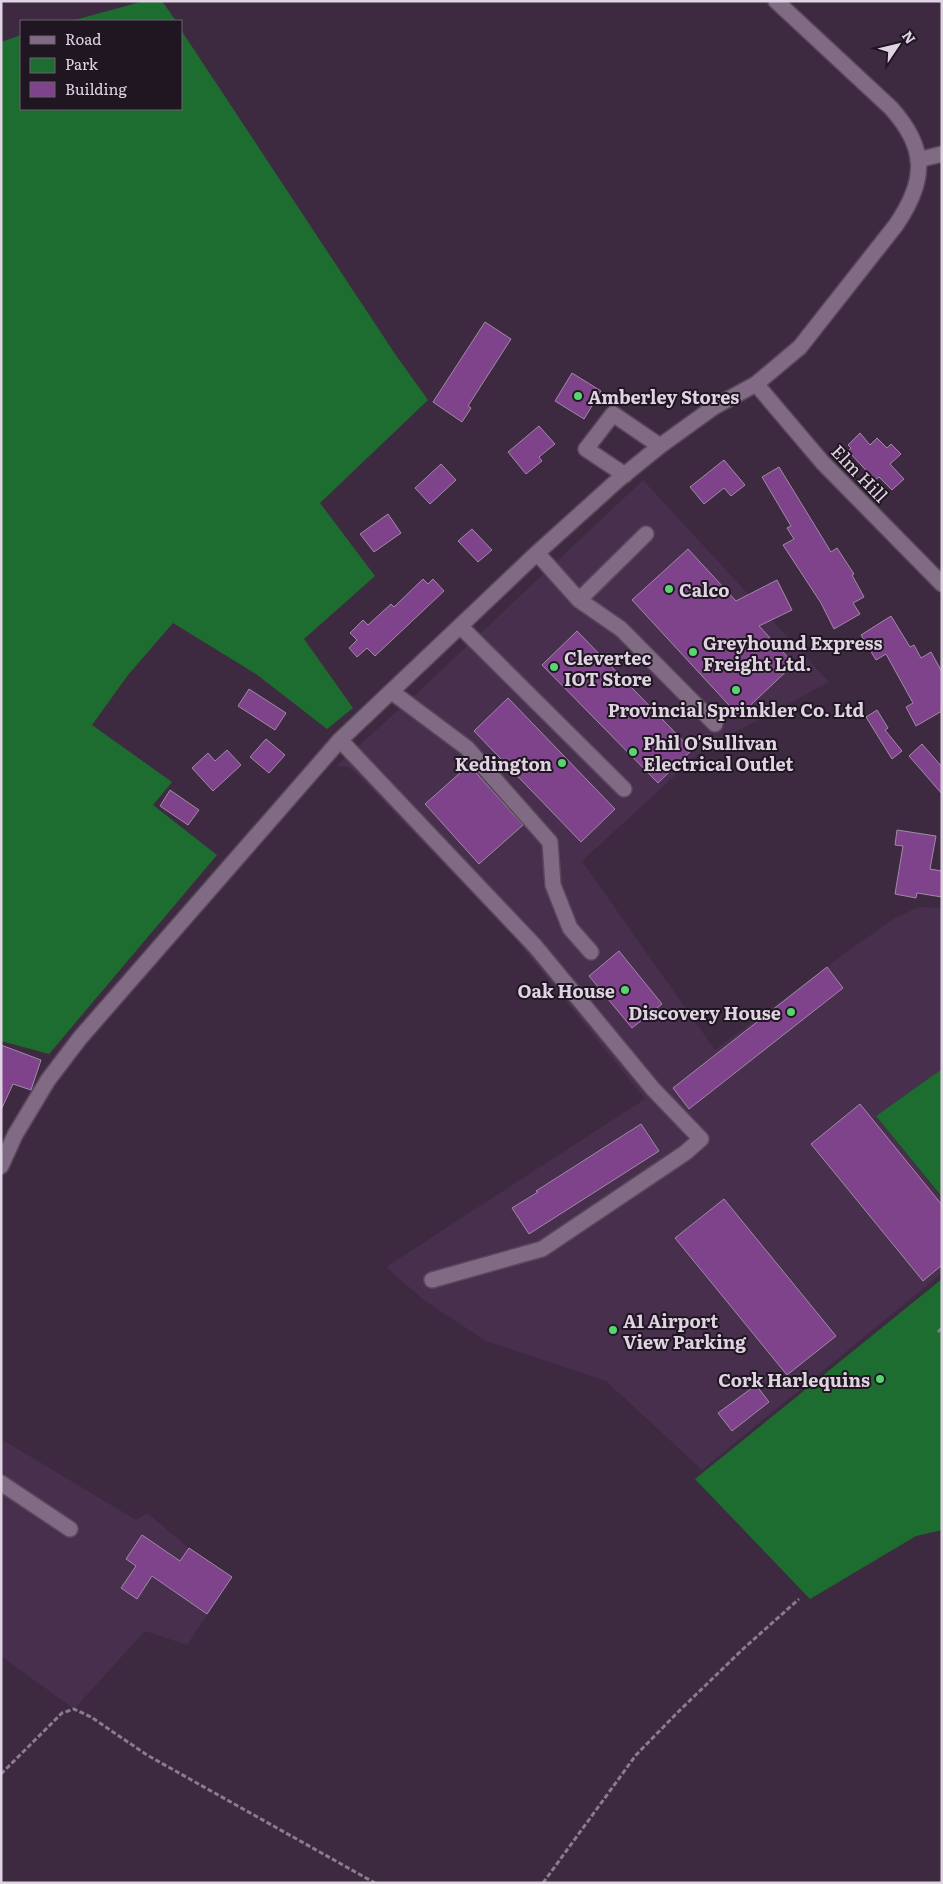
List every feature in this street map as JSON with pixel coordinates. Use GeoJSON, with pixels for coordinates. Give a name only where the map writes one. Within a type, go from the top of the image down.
{"type":"FeatureCollection","features":[{"type":"Feature","properties":{"kind":"street"},"geometry":{"type":"LineString","coordinates":[[1,1166],[16,1135],[48,1080],[80,1038],[340,740],[537,553],[625,475],[660,446],[714,407],[756,384],[800,347],[896,225],[910,204],[919,174],[918,160],[910,133],[902,120],[776,1]]}},
{"type":"Feature","properties":{"kind":"street"},"geometry":{"type":"LineString","coordinates":[[918,160],[942,154]]}},
{"type":"Feature","properties":{"kind":"street","name":"Elm Hill"},"geometry":{"type":"LineString","coordinates":[[756,384],[823,463],[942,584]]}},
{"type":"Feature","properties":{"kind":"street"},"geometry":{"type":"LineString","coordinates":[[625,475],[586,450],[613,414],[660,446]]}},
{"type":"Feature","properties":{"kind":"street"},"geometry":{"type":"LineString","coordinates":[[579,600],[646,534]]}},
{"type":"Feature","properties":{"kind":"street"},"geometry":{"type":"LineString","coordinates":[[537,553],[579,600],[621,629],[715,724]]}},
{"type":"Feature","properties":{"kind":"street"},"geometry":{"type":"LineString","coordinates":[[460,626],[624,789]]}},
{"type":"Feature","properties":{"kind":"street"},"geometry":{"type":"LineString","coordinates":[[392,692],[467,748],[550,842],[553,885],[570,928],[591,952]]}},
{"type":"Feature","properties":{"kind":"street"},"geometry":{"type":"LineString","coordinates":[[340,740],[535,946],[653,1089],[700,1139],[685,1153],[542,1249],[432,1280]]}},
{"type":"Feature","properties":{"kind":"street"},"geometry":{"type":"LineString","coordinates":[[1,1483],[70,1528]]}},
{"type":"Feature","properties":{"kind":"path"},"geometry":{"type":"LineString","coordinates":[[938,1332],[942,1328]]}},
{"type":"Feature","properties":{"kind":"path"},"geometry":{"type":"LineString","coordinates":[[543,1883],[636,1755],[743,1649],[799,1599]]}},
{"type":"Feature","properties":{"kind":"path"},"geometry":{"type":"LineString","coordinates":[[1,1774],[62,1713],[74,1709],[91,1717],[147,1756],[375,1883]]}},
{"type":"Feature","properties":{"kind":"shaded area"},"geometry":{"type":"Polygon","coordinates":[[[643,480],[829,682],[704,749],[582,861],[715,1050],[895,918],[919,907],[942,908],[942,1069],[876,1116],[942,1199],[942,1273],[702,1470],[606,1381],[486,1341],[425,1301],[386,1267],[645,1099],[509,931],[356,773],[348,767],[336,766],[414,696],[643,480]]]}},
{"type":"Feature","properties":{"kind":"shaded area"},"geometry":{"type":"Polygon","coordinates":[[[1,1439],[136,1520],[147,1513],[189,1548],[232,1577],[187,1645],[145,1631],[74,1709],[1,1656],[1,1439]]]}},
{"type":"Feature","properties":{"kind":"green space"},"geometry":{"type":"Polygon","coordinates":[[[144,1],[162,1],[175,20],[75,20],[144,1]]]}},
{"type":"Feature","properties":{"kind":"green space"},"geometry":{"type":"Polygon","coordinates":[[[182,32],[395,354],[428,400],[320,503],[375,576],[304,639],[353,708],[327,729],[256,674],[173,623],[128,675],[92,725],[172,782],[153,805],[217,855],[49,1054],[1,1041],[1,42],[20,35],[20,110],[182,110],[182,32]]]}},
{"type":"Feature","properties":{"kind":"green space"},"geometry":{"type":"Polygon","coordinates":[[[942,1069],[942,1197],[876,1116],[942,1069]]]}},
{"type":"Feature","properties":{"kind":"green space","name":"Cork Harlequins"},"geometry":{"type":"Polygon","coordinates":[[[942,1279],[942,1530],[916,1536],[810,1599],[695,1479],[942,1279]]]}},
{"type":"Feature","properties":{"kind":"building"},"geometry":{"type":"Polygon","coordinates":[[[485,322],[511,339],[468,406],[471,408],[462,422],[433,402],[485,322]]]}},
{"type":"Feature","properties":{"kind":"building","name":"Amberley Stores"},"geometry":{"type":"Polygon","coordinates":[[[572,373],[601,391],[584,419],[555,401],[572,373]]]}},
{"type":"Feature","properties":{"kind":"building"},"geometry":{"type":"Polygon","coordinates":[[[539,426],[555,444],[539,457],[542,461],[526,474],[508,452],[539,426]]]}},
{"type":"Feature","properties":{"kind":"building"},"geometry":{"type":"Polygon","coordinates":[[[860,433],[870,445],[877,438],[887,448],[891,444],[901,454],[890,464],[904,479],[892,490],[879,477],[875,480],[848,451],[851,448],[848,445],[860,433]]]}},
{"type":"Feature","properties":{"kind":"building"},"geometry":{"type":"Polygon","coordinates":[[[724,460],[745,485],[731,496],[724,488],[704,504],[690,487],[724,460]]]}},
{"type":"Feature","properties":{"kind":"building"},"geometry":{"type":"Polygon","coordinates":[[[441,464],[456,480],[430,504],[415,488],[441,464]]]}},
{"type":"Feature","properties":{"kind":"building"},"geometry":{"type":"Polygon","coordinates":[[[779,467],[831,552],[837,548],[854,574],[852,575],[864,597],[853,603],[860,614],[834,629],[821,603],[783,545],[794,539],[787,528],[791,526],[762,477],[779,467]]]}},
{"type":"Feature","properties":{"kind":"building"},"geometry":{"type":"Polygon","coordinates":[[[388,514],[401,533],[374,552],[360,534],[388,514]]]}},
{"type":"Feature","properties":{"kind":"building"},"geometry":{"type":"Polygon","coordinates":[[[472,529],[492,550],[478,562],[458,541],[472,529]]]}},
{"type":"Feature","properties":{"kind":"building"},"geometry":{"type":"Polygon","coordinates":[[[688,549],[736,601],[777,580],[792,610],[759,626],[794,664],[739,716],[632,600],[688,549]]]}},
{"type":"Feature","properties":{"kind":"building"},"geometry":{"type":"Polygon","coordinates":[[[423,579],[428,584],[433,579],[444,591],[375,656],[367,648],[357,657],[349,648],[357,640],[350,633],[363,620],[368,625],[391,604],[394,607],[423,579]]]}},
{"type":"Feature","properties":{"kind":"building"},"geometry":{"type":"Polygon","coordinates":[[[891,616],[910,647],[914,645],[921,658],[931,652],[942,672],[942,711],[916,726],[906,707],[913,703],[886,654],[876,660],[861,635],[891,616]]]}},
{"type":"Feature","properties":{"kind":"building"},"geometry":{"type":"Polygon","coordinates":[[[577,631],[692,750],[658,783],[542,665],[577,631]]]}},
{"type":"Feature","properties":{"kind":"building"},"geometry":{"type":"Polygon","coordinates":[[[249,689],[286,713],[275,730],[238,706],[249,689]]]}},
{"type":"Feature","properties":{"kind":"building"},"geometry":{"type":"Polygon","coordinates":[[[508,698],[615,809],[581,842],[474,731],[508,698]]]}},
{"type":"Feature","properties":{"kind":"building"},"geometry":{"type":"Polygon","coordinates":[[[877,710],[888,728],[885,730],[902,751],[892,759],[866,717],[877,710]]]}},
{"type":"Feature","properties":{"kind":"building"},"geometry":{"type":"Polygon","coordinates":[[[266,739],[285,755],[269,773],[250,757],[266,739]]]}},
{"type":"Feature","properties":{"kind":"building"},"geometry":{"type":"Polygon","coordinates":[[[922,744],[942,767],[942,794],[909,756],[922,744]]]}},
{"type":"Feature","properties":{"kind":"building"},"geometry":{"type":"Polygon","coordinates":[[[227,750],[241,765],[213,791],[192,768],[208,753],[215,761],[227,750]]]}},
{"type":"Feature","properties":{"kind":"building"},"geometry":{"type":"Polygon","coordinates":[[[469,765],[523,825],[479,864],[425,804],[469,765]]]}},
{"type":"Feature","properties":{"kind":"building"},"geometry":{"type":"Polygon","coordinates":[[[170,790],[199,810],[188,825],[160,806],[170,790]]]}},
{"type":"Feature","properties":{"kind":"building"},"geometry":{"type":"Polygon","coordinates":[[[897,830],[936,836],[930,869],[942,871],[942,897],[917,893],[916,898],[895,894],[903,846],[895,845],[897,830]]]}},
{"type":"Feature","properties":{"kind":"building","name":"Oak House"},"geometry":{"type":"Polygon","coordinates":[[[619,951],[662,1004],[632,1028],[589,976],[619,951]]]}},
{"type":"Feature","properties":{"kind":"building"},"geometry":{"type":"Polygon","coordinates":[[[827,967],[843,988],[689,1109],[673,1088],[827,967]]]}},
{"type":"Feature","properties":{"kind":"building"},"geometry":{"type":"Polygon","coordinates":[[[1,1045],[41,1060],[31,1090],[13,1084],[1,1110],[1,1045]]]}},
{"type":"Feature","properties":{"kind":"building"},"geometry":{"type":"Polygon","coordinates":[[[860,1104],[942,1205],[942,1265],[923,1281],[811,1144],[860,1104]]]}},
{"type":"Feature","properties":{"kind":"building"},"geometry":{"type":"Polygon","coordinates":[[[641,1124],[659,1151],[529,1234],[512,1208],[641,1124]]]}},
{"type":"Feature","properties":{"kind":"building"},"geometry":{"type":"Polygon","coordinates":[[[724,1199],[836,1336],[787,1375],[675,1238],[724,1199]]]}},
{"type":"Feature","properties":{"kind":"building"},"geometry":{"type":"Polygon","coordinates":[[[756,1385],[769,1402],[732,1431],[718,1413],[756,1385]]]}},
{"type":"Feature","properties":{"kind":"building"},"geometry":{"type":"Polygon","coordinates":[[[142,1535],[180,1561],[189,1548],[232,1577],[207,1614],[152,1576],[137,1599],[121,1588],[136,1566],[126,1559],[142,1535]]]}},
{"type":"Feature","properties":{"kind":"place","name":"Amberley Stores"},"geometry":{"type":"Point","coordinates":[578,396]}},
{"type":"Feature","properties":{"kind":"place","name":"Calco"},"geometry":{"type":"Point","coordinates":[669,589]}},
{"type":"Feature","properties":{"kind":"place","name":"Greyhound Express Freight Ltd."},"geometry":{"type":"Point","coordinates":[693,652]}},
{"type":"Feature","properties":{"kind":"place","name":"Clevertec IOT Store"},"geometry":{"type":"Point","coordinates":[554,667]}},
{"type":"Feature","properties":{"kind":"place","name":"Provincial Sprinkler Co. Ltd"},"geometry":{"type":"Point","coordinates":[736,690]}},
{"type":"Feature","properties":{"kind":"place","name":"Phil O'Sullivan Electrical Outlet"},"geometry":{"type":"Point","coordinates":[633,752]}},
{"type":"Feature","properties":{"kind":"place","name":"Kedington"},"geometry":{"type":"Point","coordinates":[562,763]}},
{"type":"Feature","properties":{"kind":"place","name":"Oak House"},"geometry":{"type":"Point","coordinates":[625,990]}},
{"type":"Feature","properties":{"kind":"place","name":"Discovery House"},"geometry":{"type":"Point","coordinates":[791,1012]}},
{"type":"Feature","properties":{"kind":"place","name":"A1 Airport View Parking"},"geometry":{"type":"Point","coordinates":[613,1330]}},
{"type":"Feature","properties":{"kind":"place","name":"Cork Harlequins"},"geometry":{"type":"Point","coordinates":[880,1379]}}]}
